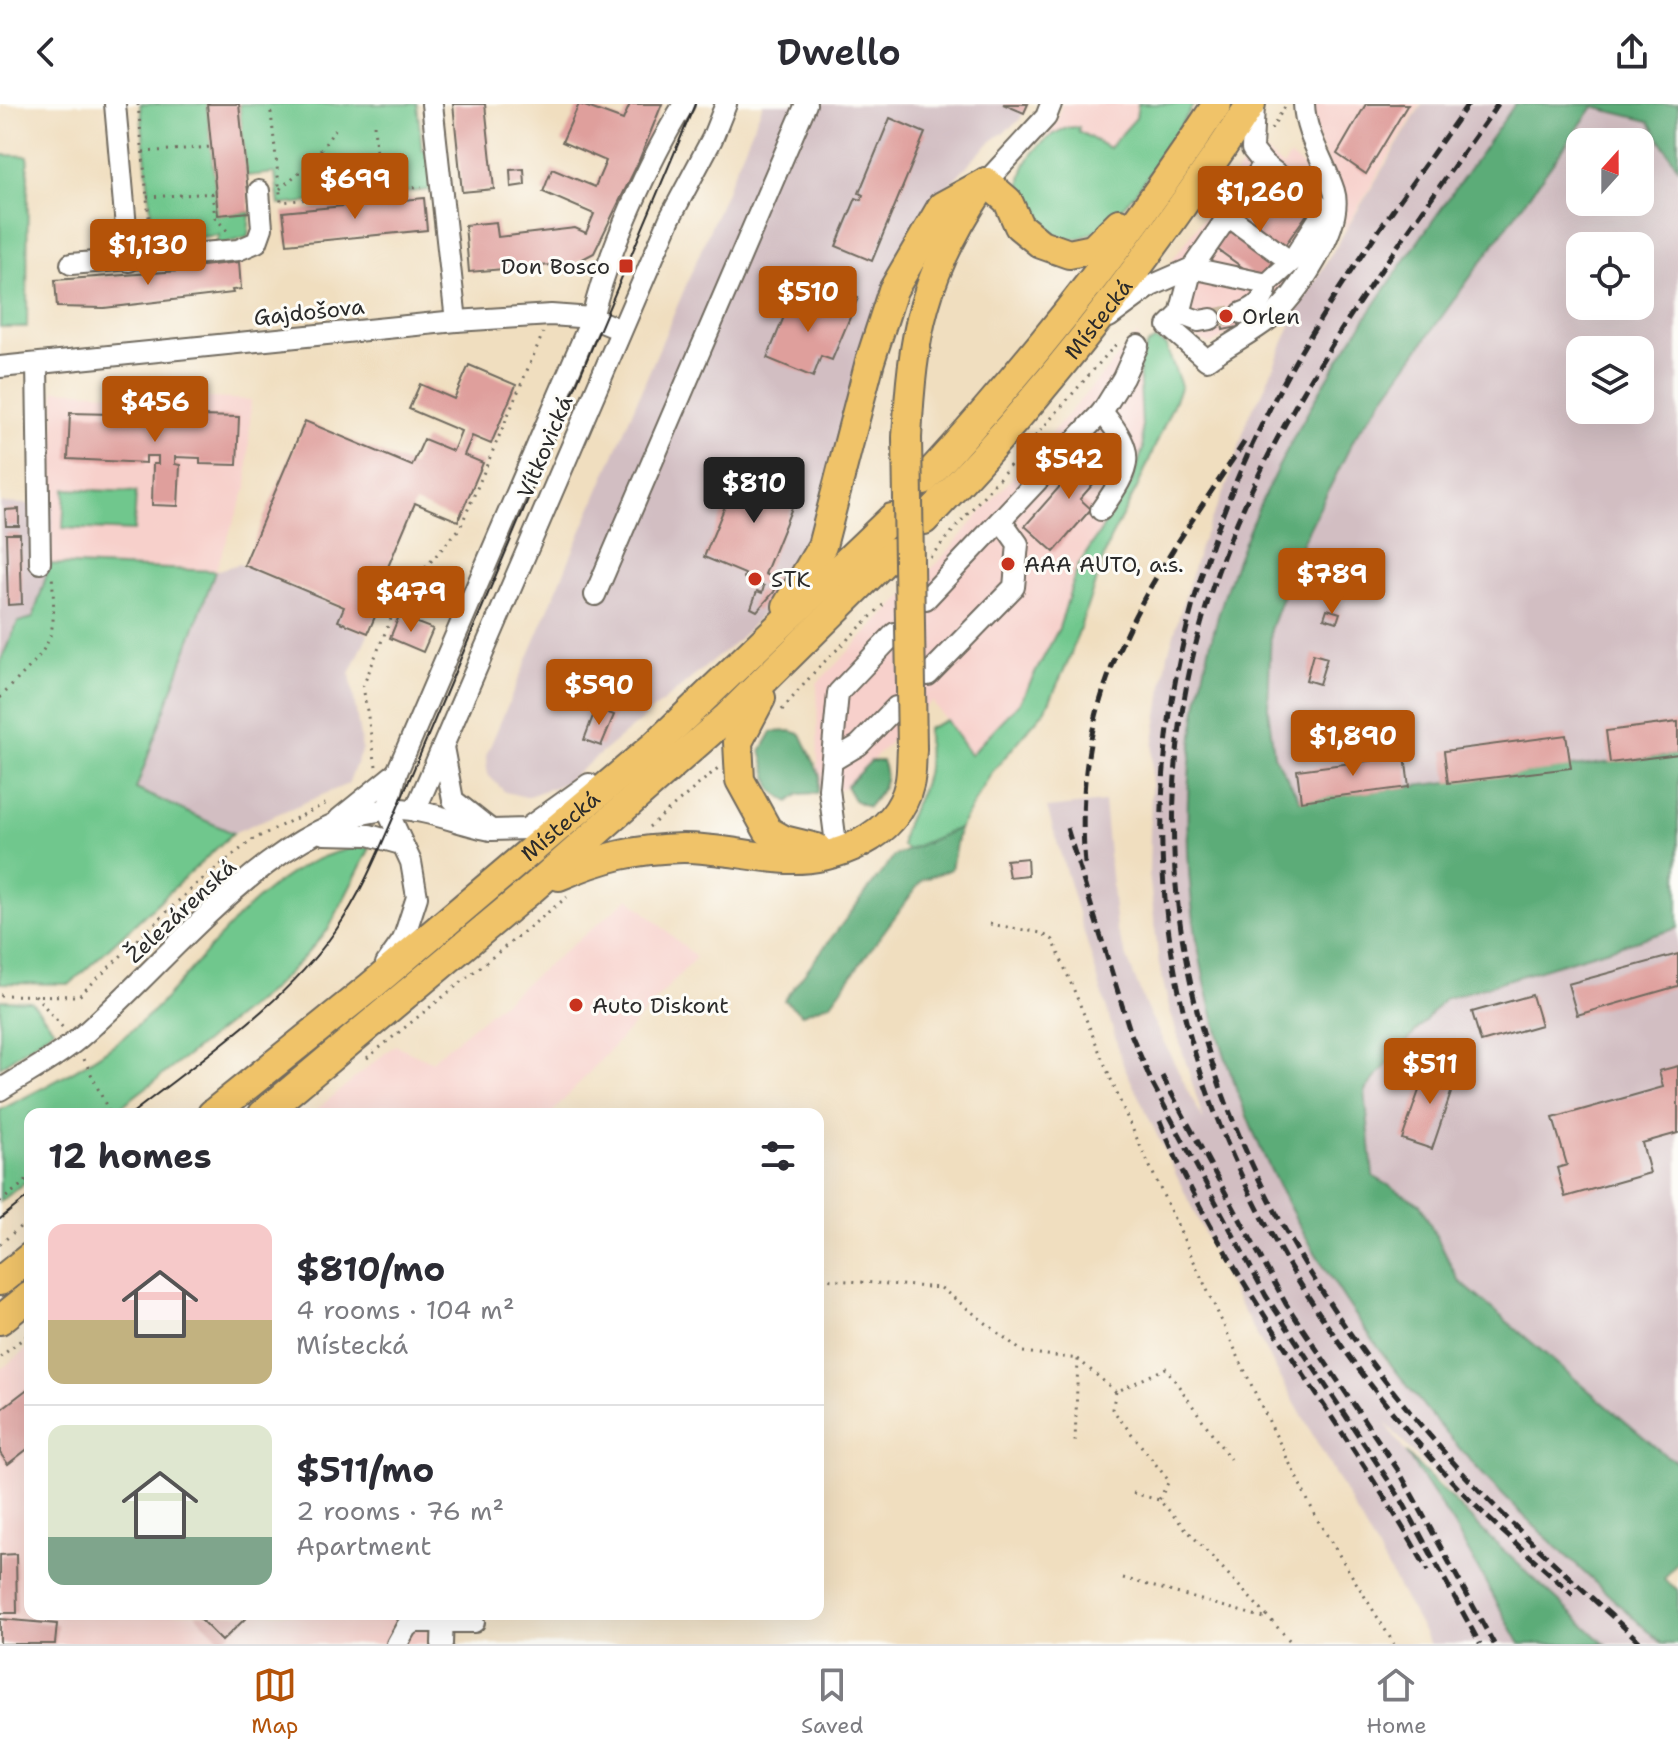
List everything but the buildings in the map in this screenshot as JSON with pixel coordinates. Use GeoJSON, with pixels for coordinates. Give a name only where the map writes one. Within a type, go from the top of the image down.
{"type":"FeatureCollection","features":[{"type":"Feature","properties":{"kind":"highway","name":"Místecká"},"geometry":{"type":"LineString","coordinates":[[923,481],[1059,327],[1179,162],[1217,104]]}},
{"type":"Feature","properties":{"kind":"highway","name":"Místecká"},"geometry":{"type":"LineString","coordinates":[[924,520],[996,446],[1093,329],[1178,215],[1253,104]]}},
{"type":"Feature","properties":{"kind":"highway"},"geometry":{"type":"LineString","coordinates":[[986,182],[1008,201],[1019,226],[1041,244],[1069,254],[1093,249],[1179,162]]}},
{"type":"Feature","properties":{"kind":"highway"},"geometry":{"type":"LineString","coordinates":[[533,888],[603,857],[641,850],[687,848],[790,859],[837,852],[870,839],[896,813],[910,784],[912,749],[907,438],[910,369],[923,303],[950,239],[986,182]]}},
{"type":"Feature","properties":{"kind":"highway"},"geometry":{"type":"LineString","coordinates":[[837,852],[784,840],[768,831],[740,780],[738,742],[822,546],[870,361],[893,290],[942,206],[986,182]]}},
{"type":"Feature","properties":{"kind":"highway","name":"Místecká"},"geometry":{"type":"LineString","coordinates":[[270,1108],[533,888],[727,717],[780,647],[892,518]]}},
{"type":"Feature","properties":{"kind":"highway","name":"Místecká"},"geometry":{"type":"LineString","coordinates":[[219,1108],[370,987],[654,746],[893,553]]}},
{"type":"Feature","properties":{"kind":"highway"},"geometry":{"type":"LineString","coordinates":[[0,1281],[24,1262]]}},
{"type":"Feature","properties":{"kind":"highway"},"geometry":{"type":"LineString","coordinates":[[0,1320],[24,1301]]}},
{"type":"Feature","properties":{"kind":"street"},"geometry":{"type":"LineString","coordinates":[[115,104],[129,261]]}},
{"type":"Feature","properties":{"kind":"street"},"geometry":{"type":"LineString","coordinates":[[432,104],[456,321]]}},
{"type":"Feature","properties":{"kind":"street","name":"Vítkovická"},"geometry":{"type":"LineString","coordinates":[[387,810],[387,770],[592,318],[600,285],[662,139],[684,104]]}},
{"type":"Feature","properties":{"kind":"street","name":"Vítkovická"},"geometry":{"type":"LineString","coordinates":[[415,811],[670,218],[712,139],[726,104]]}},
{"type":"Feature","properties":{"kind":"street"},"geometry":{"type":"LineString","coordinates":[[595,595],[806,104]]}},
{"type":"Feature","properties":{"kind":"street"},"geometry":{"type":"LineString","coordinates":[[1242,313],[1259,304],[1267,295],[1267,284],[1291,262],[1320,217],[1320,210],[1264,164],[1251,142],[1253,104]]}},
{"type":"Feature","properties":{"kind":"street"},"geometry":{"type":"LineString","coordinates":[[1264,164],[1192,268],[1180,314],[1168,326],[1207,360],[1283,307],[1329,236],[1337,214],[1335,194],[1304,119],[1304,104]]}},
{"type":"Feature","properties":{"kind":"street"},"geometry":{"type":"LineString","coordinates":[[986,182],[1015,146],[1052,111]]}},
{"type":"Feature","properties":{"kind":"street"},"geometry":{"type":"LineString","coordinates":[[71,264],[232,251],[257,242],[269,190]]}},
{"type":"Feature","properties":{"kind":"street"},"geometry":{"type":"LineString","coordinates":[[1228,216],[1291,262]]}},
{"type":"Feature","properties":{"kind":"street"},"geometry":{"type":"LineString","coordinates":[[1093,329],[1151,286],[1192,268],[1267,284]]}},
{"type":"Feature","properties":{"kind":"street"},"geometry":{"type":"LineString","coordinates":[[1180,314],[1199,321],[1211,319]]}},
{"type":"Feature","properties":{"kind":"street","name":"Gajdošova"},"geometry":{"type":"LineString","coordinates":[[0,367],[456,321],[551,315],[592,318],[621,330]]}},
{"type":"Feature","properties":{"kind":"street"},"geometry":{"type":"LineString","coordinates":[[926,599],[1102,412],[1123,378],[1138,345]]}},
{"type":"Feature","properties":{"kind":"street"},"geometry":{"type":"LineString","coordinates":[[37,364],[40,563]]}},
{"type":"Feature","properties":{"kind":"street"},"geometry":{"type":"LineString","coordinates":[[1101,510],[1119,483],[1127,460],[1125,440],[1102,412]]}},
{"type":"Feature","properties":{"kind":"street"},"geometry":{"type":"LineString","coordinates":[[928,675],[1014,587],[1018,544],[1001,520]]}},
{"type":"Feature","properties":{"kind":"street"},"geometry":{"type":"LineString","coordinates":[[837,852],[829,789],[838,693],[895,633]]}},
{"type":"Feature","properties":{"kind":"street"},"geometry":{"type":"LineString","coordinates":[[832,761],[859,745],[896,707]]}},
{"type":"Feature","properties":{"kind":"street"},"geometry":{"type":"LineString","coordinates":[[443,743],[448,789],[453,800],[491,830]]}},
{"type":"Feature","properties":{"kind":"street","name":"Železárenská"},"geometry":{"type":"LineString","coordinates":[[0,1090],[75,1042],[238,887],[321,830],[387,810],[415,811],[491,830],[526,829],[624,757],[654,746]]}},
{"type":"Feature","properties":{"kind":"street"},"geometry":{"type":"LineString","coordinates":[[321,830],[387,770]]}},
{"type":"Feature","properties":{"kind":"street"},"geometry":{"type":"LineString","coordinates":[[370,987],[403,940],[417,897],[411,862],[387,810]]}},
{"type":"Feature","properties":{"kind":"street"},"geometry":{"type":"LineString","coordinates":[[321,830],[369,835],[401,844]]}},
{"type":"Feature","properties":{"kind":"street"},"geometry":{"type":"LineString","coordinates":[[397,1644],[410,1624],[432,1620]]}},
{"type":"Feature","properties":{"kind":"street"},"geometry":{"type":"LineString","coordinates":[[442,1644],[443,1620]]}},
{"type":"Feature","properties":{"kind":"street"},"geometry":{"type":"LineString","coordinates":[[474,1620],[474,1644]]}},
{"type":"Feature","properties":{"kind":"path"},"geometry":{"type":"LineString","coordinates":[[138,104],[153,259]]}},
{"type":"Feature","properties":{"kind":"path"},"geometry":{"type":"LineString","coordinates":[[270,104],[269,190],[281,202],[441,185]]}},
{"type":"Feature","properties":{"kind":"path"},"geometry":{"type":"LineString","coordinates":[[374,125],[379,191]]}},
{"type":"Feature","properties":{"kind":"path"},"geometry":{"type":"LineString","coordinates":[[269,190],[316,157],[336,128]]}},
{"type":"Feature","properties":{"kind":"path"},"geometry":{"type":"LineString","coordinates":[[119,154],[211,147]]}},
{"type":"Feature","properties":{"kind":"path"},"geometry":{"type":"LineString","coordinates":[[123,198],[214,193],[215,217],[230,235],[232,251]]}},
{"type":"Feature","properties":{"kind":"path"},"geometry":{"type":"LineString","coordinates":[[387,770],[363,686],[400,597],[460,528],[551,315]]}},
{"type":"Feature","properties":{"kind":"path"},"geometry":{"type":"LineString","coordinates":[[0,698],[51,639],[55,625],[51,563],[40,563]]}},
{"type":"Feature","properties":{"kind":"path"},"geometry":{"type":"LineString","coordinates":[[0,995],[79,996],[194,886],[252,840],[333,800]]}},
{"type":"Feature","properties":{"kind":"path"},"geometry":{"type":"LineString","coordinates":[[990,924],[1041,933],[1053,940],[1125,1113],[1257,1397],[1317,1519],[1394,1644]]}},
{"type":"Feature","properties":{"kind":"path"},"geometry":{"type":"LineString","coordinates":[[0,1202],[24,1183]]}},
{"type":"Feature","properties":{"kind":"path"},"geometry":{"type":"LineString","coordinates":[[0,1244],[20,1227]]}},
{"type":"Feature","properties":{"kind":"path"},"geometry":{"type":"LineString","coordinates":[[824,1279],[941,1288],[1023,1352],[1078,1359],[1116,1392]]}},
{"type":"Feature","properties":{"kind":"path"},"geometry":{"type":"LineString","coordinates":[[0,1357],[24,1338]]}},
{"type":"Feature","properties":{"kind":"path"},"geometry":{"type":"LineString","coordinates":[[1075,1442],[1078,1359]]}},
{"type":"Feature","properties":{"kind":"path"},"geometry":{"type":"LineString","coordinates":[[1116,1392],[1166,1368],[1230,1459]]}},
{"type":"Feature","properties":{"kind":"path"},"geometry":{"type":"LineString","coordinates":[[1116,1392],[1112,1409],[1169,1481],[1159,1500]]}},
{"type":"Feature","properties":{"kind":"path"},"geometry":{"type":"LineString","coordinates":[[1133,1493],[1159,1500],[1293,1644]]}},
{"type":"Feature","properties":{"kind":"path"},"geometry":{"type":"LineString","coordinates":[[1123,1578],[1271,1621]]}},
{"type":"Feature","properties":{"kind":"shaded area"},"geometry":{"type":"Polygon","coordinates":[[[763,104],[1028,104],[1019,121],[989,143],[936,198],[808,553],[784,590],[738,640],[565,783],[526,797],[505,792],[487,774],[486,756],[763,104]]]}},
{"type":"Feature","properties":{"kind":"shaded area"},"geometry":{"type":"Polygon","coordinates":[[[1062,104],[1138,104],[1136,117],[1109,149],[1056,133],[1044,141],[1057,121],[1062,104]]]}},
{"type":"Feature","properties":{"kind":"shaded area"},"geometry":{"type":"Polygon","coordinates":[[[1313,104],[1420,104],[1344,231],[1345,211],[1313,123],[1313,104]]]}},
{"type":"Feature","properties":{"kind":"shaded area"},"geometry":{"type":"Polygon","coordinates":[[[1422,104],[1515,104],[1361,326],[1264,499],[1237,561],[1207,663],[1192,757],[1189,871],[1199,957],[1218,1038],[1246,1118],[1307,1241],[1356,1317],[1388,1363],[1471,1462],[1662,1644],[1605,1644],[1491,1539],[1385,1422],[1454,1525],[1520,1644],[1430,1644],[1232,1291],[1123,1064],[1047,808],[1104,802],[1116,929],[1146,1007],[1204,1122],[1159,964],[1149,873],[1152,753],[1168,654],[1200,546],[1228,482],[1250,412],[1261,396],[1298,309],[1422,104]]]}},
{"type":"Feature","properties":{"kind":"shaded area"},"geometry":{"type":"Polygon","coordinates":[[[1594,106],[1649,121],[1653,128],[1578,128],[1594,106]]]}},
{"type":"Feature","properties":{"kind":"shaded area"},"geometry":{"type":"Polygon","coordinates":[[[1654,129],[1678,168],[1678,754],[1300,801],[1274,755],[1268,708],[1271,627],[1303,541],[1355,437],[1566,145],[1566,216],[1654,216],[1654,129]]]}},
{"type":"Feature","properties":{"kind":"shaded area"},"geometry":{"type":"Polygon","coordinates":[[[1257,145],[1283,167],[1290,157],[1310,171],[1323,199],[1325,227],[1263,314],[1210,345],[1182,330],[1179,291],[1171,262],[1257,145]]]}},
{"type":"Feature","properties":{"kind":"shaded area","name":"AAA AUTO, a.s."},"geometry":{"type":"Polygon","coordinates":[[[1138,334],[1143,449],[1131,484],[1078,566],[1059,628],[1020,702],[970,755],[932,701],[846,786],[818,789],[817,683],[939,561],[1138,334]]]}},
{"type":"Feature","properties":{"kind":"shaded area"},"geometry":{"type":"Polygon","coordinates":[[[55,390],[251,400],[247,487],[215,571],[50,564],[55,390]]]}},
{"type":"Feature","properties":{"kind":"shaded area"},"geometry":{"type":"Polygon","coordinates":[[[0,503],[53,505],[50,564],[33,618],[18,622],[0,662],[0,503]]]}},
{"type":"Feature","properties":{"kind":"shaded area"},"geometry":{"type":"Polygon","coordinates":[[[239,564],[344,609],[339,622],[368,634],[350,674],[362,749],[348,784],[233,833],[135,790],[215,571],[239,564]]]}},
{"type":"Feature","properties":{"kind":"shaded area","name":"Auto Diskont"},"geometry":{"type":"Polygon","coordinates":[[[629,898],[696,957],[557,1108],[318,1108],[395,1045],[431,1061],[629,898]]]}},
{"type":"Feature","properties":{"kind":"shaded area"},"geometry":{"type":"Polygon","coordinates":[[[1678,928],[1678,1462],[1665,1455],[1459,1281],[1420,1204],[1373,1176],[1365,1090],[1444,999],[1678,928]]]}},
{"type":"Feature","properties":{"kind":"shaded area"},"geometry":{"type":"Polygon","coordinates":[[[24,1352],[24,1620],[428,1620],[427,1644],[0,1644],[0,1370],[24,1352]]]}},
{"type":"Feature","properties":{"kind":"green space"},"geometry":{"type":"Polygon","coordinates":[[[140,104],[207,104],[218,215],[250,212],[248,237],[215,246],[219,235],[169,240],[163,254],[155,254],[140,104]]]}},
{"type":"Feature","properties":{"kind":"green space"},"geometry":{"type":"Polygon","coordinates":[[[239,104],[417,104],[422,150],[430,150],[438,189],[279,205],[275,173],[246,176],[239,104]]]}},
{"type":"Feature","properties":{"kind":"green space"},"geometry":{"type":"Polygon","coordinates":[[[1138,104],[1194,104],[1149,175],[1107,223],[1092,233],[1073,239],[1055,237],[1039,228],[1028,214],[1021,197],[1021,177],[1029,158],[1046,140],[1070,127],[1079,127],[1078,131],[1109,148],[1136,118],[1138,104]]]}},
{"type":"Feature","properties":{"kind":"green space"},"geometry":{"type":"Polygon","coordinates":[[[1515,104],[1678,104],[1678,168],[1649,121],[1593,107],[1578,128],[1566,128],[1566,144],[1355,437],[1303,541],[1271,627],[1268,708],[1274,755],[1300,800],[1678,754],[1678,928],[1444,999],[1365,1090],[1373,1176],[1420,1204],[1459,1281],[1665,1455],[1678,1462],[1678,1561],[1664,1579],[1678,1590],[1678,1644],[1662,1644],[1491,1483],[1388,1361],[1319,1259],[1262,1152],[1220,1041],[1195,926],[1188,808],[1201,687],[1236,562],[1262,500],[1292,441],[1325,382],[1399,269],[1515,104]]]}},
{"type":"Feature","properties":{"kind":"green space"},"geometry":{"type":"Polygon","coordinates":[[[0,155],[28,156],[27,327],[0,327],[0,155]]]}},
{"type":"Feature","properties":{"kind":"green space"},"geometry":{"type":"Polygon","coordinates":[[[1156,340],[1166,346],[1181,386],[1138,486],[1110,539],[1070,657],[1046,709],[992,772],[959,828],[908,850],[902,846],[903,837],[926,774],[927,729],[946,720],[970,755],[1020,702],[1059,628],[1078,566],[1131,484],[1143,449],[1139,363],[1147,345],[1156,340]]]}},
{"type":"Feature","properties":{"kind":"green space"},"geometry":{"type":"Polygon","coordinates":[[[65,489],[136,492],[134,531],[63,528],[65,489]]]}},
{"type":"Feature","properties":{"kind":"green space"},"geometry":{"type":"Polygon","coordinates":[[[50,564],[215,571],[136,789],[233,833],[70,984],[0,983],[0,662],[18,622],[33,618],[50,564]]]}},
{"type":"Feature","properties":{"kind":"green space"},"geometry":{"type":"Polygon","coordinates":[[[772,732],[801,734],[820,775],[818,793],[799,794],[789,802],[772,790],[761,751],[772,732]]]}},
{"type":"Feature","properties":{"kind":"green space"},"geometry":{"type":"Polygon","coordinates":[[[871,761],[882,761],[885,780],[881,791],[868,807],[854,800],[846,786],[871,761]]]}},
{"type":"Feature","properties":{"kind":"green space"},"geometry":{"type":"Polygon","coordinates":[[[959,828],[951,869],[922,880],[831,1003],[802,1014],[784,1000],[894,856],[959,828]]]}},
{"type":"Feature","properties":{"kind":"green space"},"geometry":{"type":"Polygon","coordinates":[[[359,847],[370,848],[328,930],[301,960],[270,991],[119,1108],[24,1108],[24,1183],[0,1202],[0,1110],[40,1090],[115,1044],[149,1015],[267,890],[325,856],[359,847]]]}},
{"type":"Feature","properties":{"kind":"green space"},"geometry":{"type":"Polygon","coordinates":[[[0,1000],[31,1001],[54,1029],[0,1067],[0,1000]]]}},
{"type":"Feature","properties":{"kind":"green space"},"geometry":{"type":"Polygon","coordinates":[[[1406,1453],[1491,1539],[1605,1644],[1520,1644],[1454,1526],[1406,1453]]]}},
{"type":"Feature","properties":{"kind":"tunnel"},"geometry":{"type":"LineString","coordinates":[[1211,319],[1242,313]]}},
{"type":"Feature","properties":{"kind":"tram line"},"geometry":{"type":"LineString","coordinates":[[139,1108],[241,1029],[292,983],[336,930],[354,901],[397,809],[695,104]]}},
{"type":"Feature","properties":{"kind":"tram line"},"geometry":{"type":"LineString","coordinates":[[0,1219],[24,1200]]}},
{"type":"Feature","properties":{"kind":"railway"},"geometry":{"type":"LineString","coordinates":[[1468,104],[1362,254],[1290,371],[1268,412],[1207,558],[1172,700],[1162,839],[1176,974],[1212,1105],[1271,1233],[1350,1357],[1449,1478],[1573,1595]]}},
{"type":"Feature","properties":{"kind":"railway"},"geometry":{"type":"LineString","coordinates":[[1498,104],[1324,357],[1264,464],[1238,520],[1194,651],[1175,779],[1178,905],[1201,1027],[1243,1145],[1302,1259],[1375,1368],[1461,1471],[1527,1538],[1642,1644]]}},
{"type":"Feature","properties":{"kind":"railway"},"geometry":{"type":"LineString","coordinates":[[1085,864],[1084,800],[1090,742],[1104,688],[1124,638],[1149,590],[1245,441]]}},
{"type":"Feature","properties":{"kind":"railway"},"geometry":{"type":"LineString","coordinates":[[1067,828],[1131,1034],[1152,1083],[1266,1296],[1402,1501],[1480,1644]]}},
{"type":"Feature","properties":{"kind":"railway"},"geometry":{"type":"LineString","coordinates":[[1162,1076],[1286,1304],[1400,1473],[1494,1644]]}},
{"type":"Feature","properties":{"kind":"railway"},"geometry":{"type":"LineString","coordinates":[[1160,1121],[1187,1181],[1251,1295],[1360,1459],[1428,1571]]}},
{"type":"Feature","properties":{"kind":"place","name":"Don Bosco"},"geometry":{"type":"Point","coordinates":[626,266]}},
{"type":"Feature","properties":{"kind":"place","name":"Orlen"},"geometry":{"type":"Point","coordinates":[1226,316]}},
{"type":"Feature","properties":{"kind":"place","name":"AAA AUTO, a.s."},"geometry":{"type":"Point","coordinates":[1008,564]}},
{"type":"Feature","properties":{"kind":"place","name":"STK"},"geometry":{"type":"Point","coordinates":[755,579]}},
{"type":"Feature","properties":{"kind":"place","name":"Auto Diskont"},"geometry":{"type":"Point","coordinates":[576,1005]}}]}
